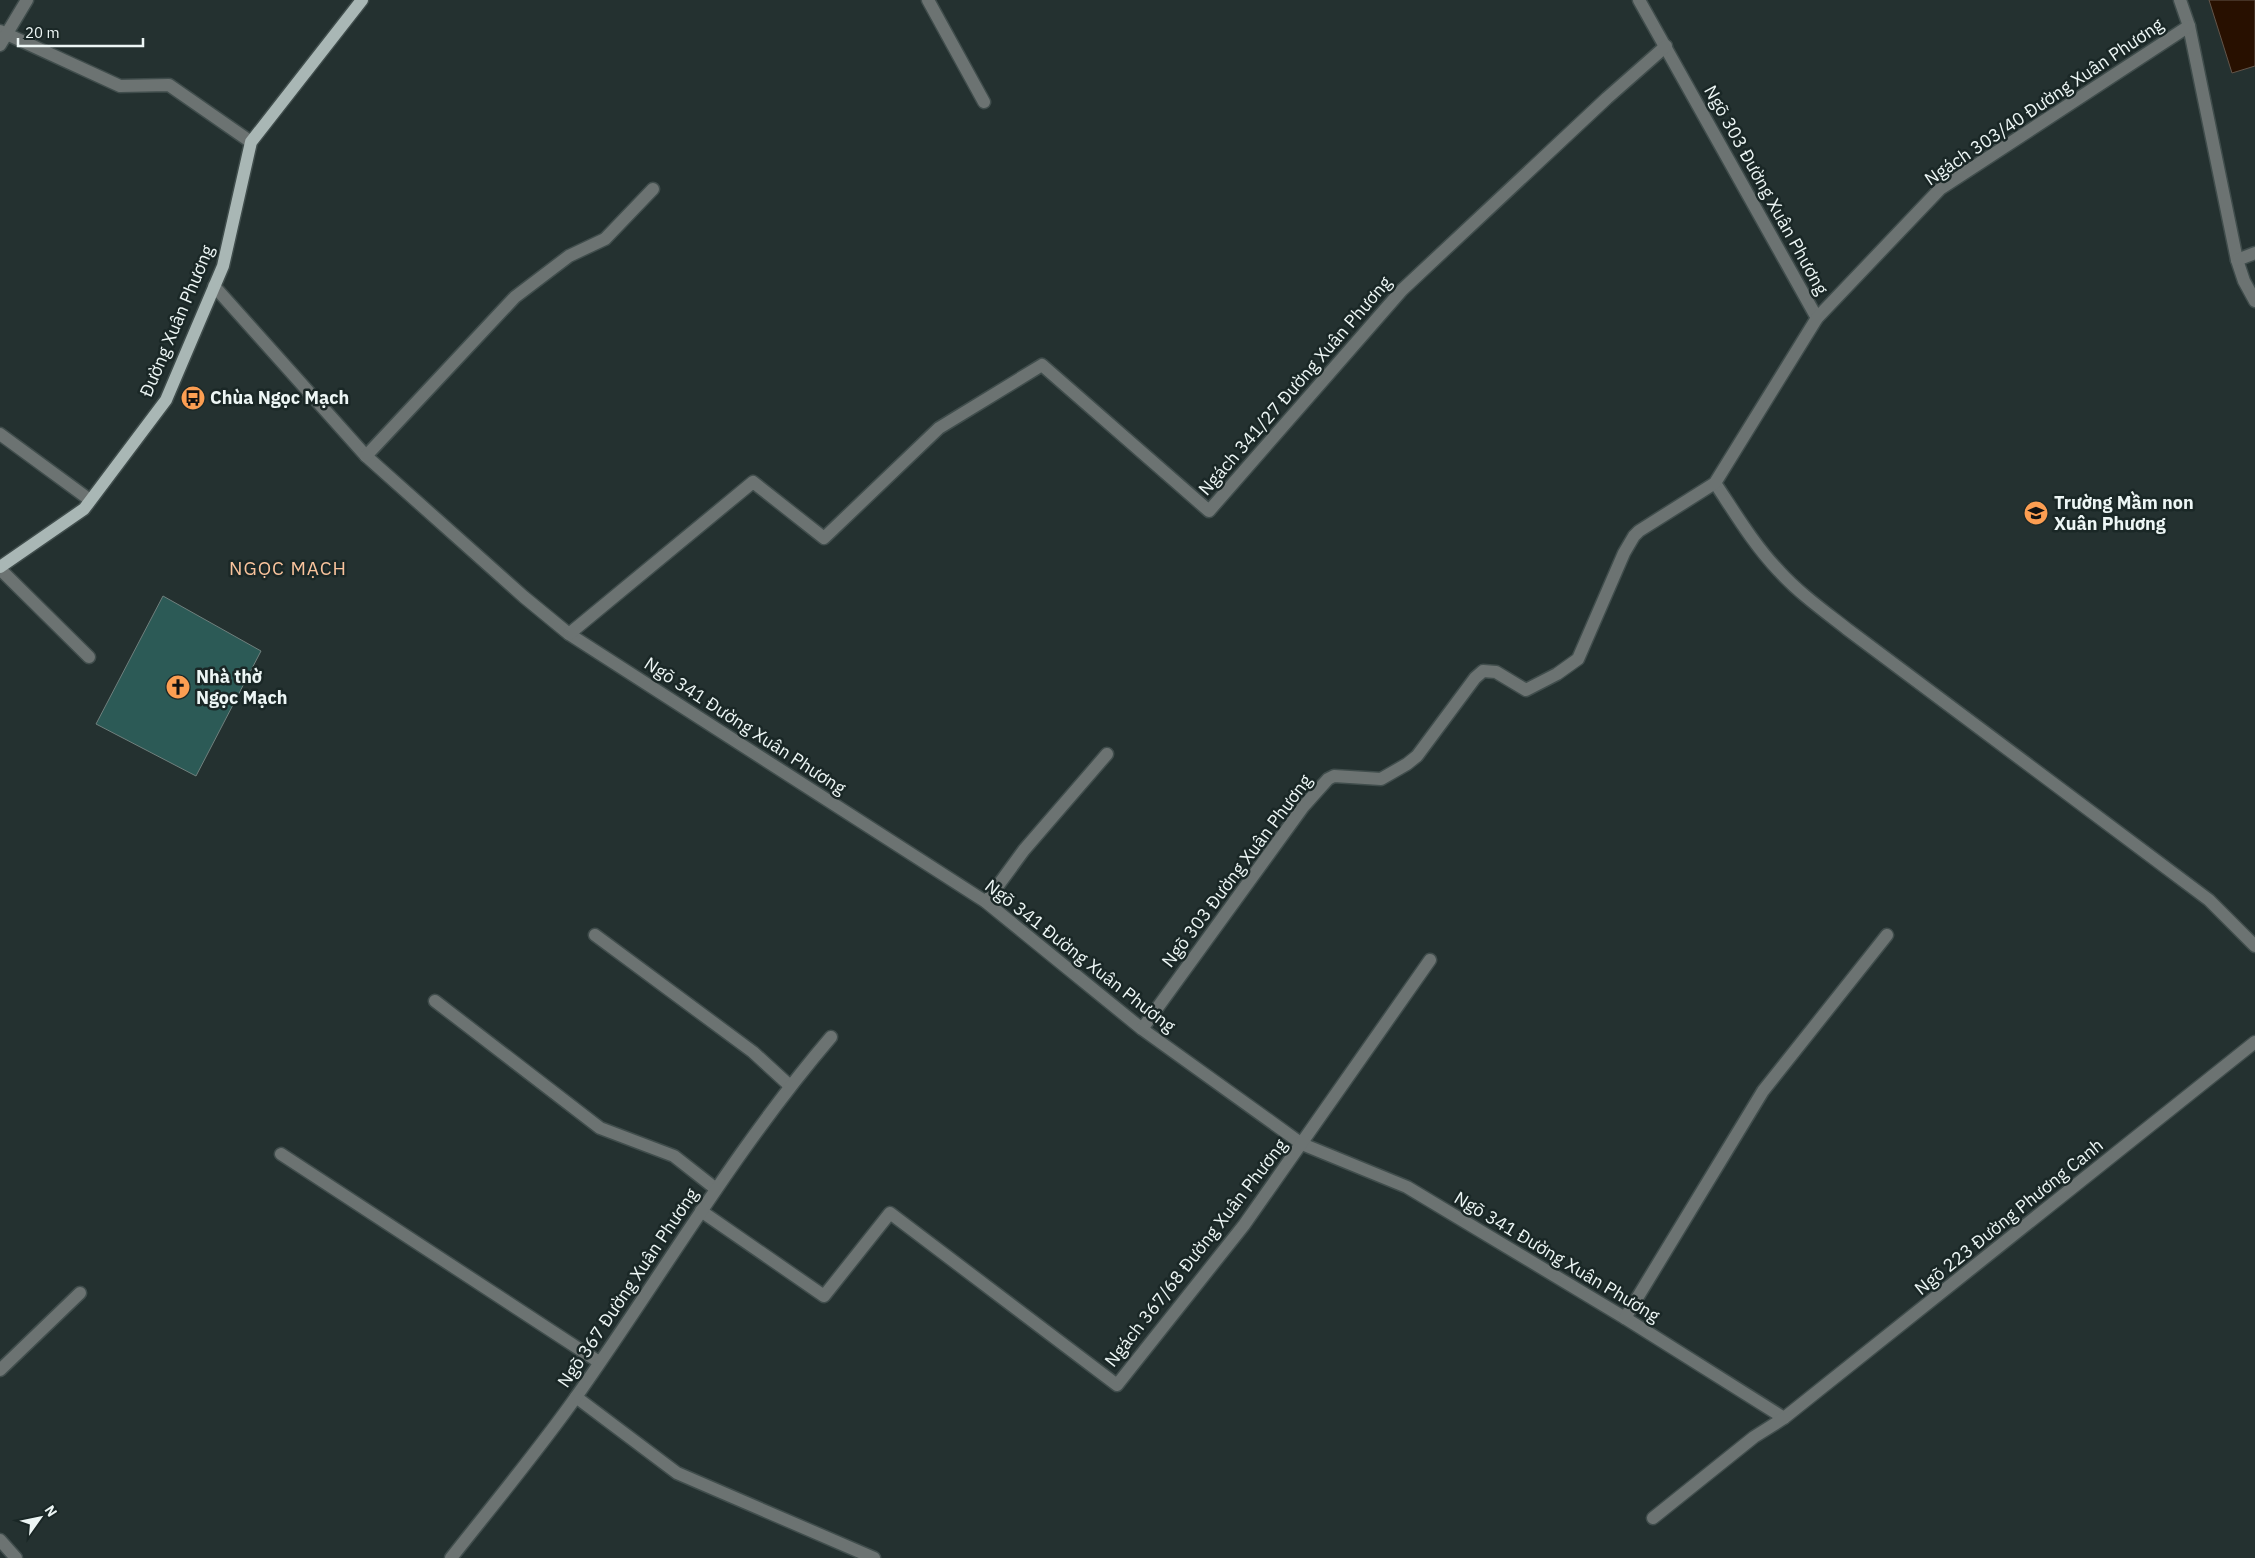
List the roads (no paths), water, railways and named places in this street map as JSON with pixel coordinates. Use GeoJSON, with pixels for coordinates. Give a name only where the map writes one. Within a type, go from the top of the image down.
{"type":"FeatureCollection","features":[{"type":"Feature","properties":{"kind":"main road","name":"Đường Xuân Phương"},"geometry":{"type":"LineString","coordinates":[[0,568],[84,509],[166,400],[223,266],[251,142],[362,0]]}},
{"type":"Feature","properties":{"kind":"street"},"geometry":{"type":"LineString","coordinates":[[27,0],[2,37],[120,86],[169,85],[251,142]]}},
{"type":"Feature","properties":{"kind":"street"},"geometry":{"type":"LineString","coordinates":[[928,0],[984,102]]}},
{"type":"Feature","properties":{"kind":"street","name":"Ngõ 303 Đường Xuân Phương"},"geometry":{"type":"LineString","coordinates":[[1142,1029],[1303,807],[1323,783],[1334,776],[1381,779],[1407,764],[1417,756],[1475,678],[1483,671],[1496,672],[1526,690],[1575,663],[1580,656],[1624,553],[1634,536],[1715,483],[1817,318],[1639,0]]}},
{"type":"Feature","properties":{"kind":"street"},"geometry":{"type":"LineString","coordinates":[[2180,0],[2189,26],[2238,260],[2244,281],[2255,301]]}},
{"type":"Feature","properties":{"kind":"street","name":"Ngách 303/40 Đường Xuân Phương"},"geometry":{"type":"LineString","coordinates":[[1817,318],[1940,189],[2189,26]]}},
{"type":"Feature","properties":{"kind":"street","name":"Ngách 341/27 Đường Xuân Phương"},"geometry":{"type":"LineString","coordinates":[[568,634],[753,482],[824,538],[939,428],[1042,365],[1209,511],[1402,290],[1607,98],[1666,46]]}},
{"type":"Feature","properties":{"kind":"street"},"geometry":{"type":"LineString","coordinates":[[366,456],[515,297],[569,256],[605,239],[653,189]]}},
{"type":"Feature","properties":{"kind":"street"},"geometry":{"type":"LineString","coordinates":[[2238,260],[2255,253]]}},
{"type":"Feature","properties":{"kind":"street","name":"Ngõ 341 Đường Xuân Phương"},"geometry":{"type":"LineString","coordinates":[[214,286],[366,456],[568,634],[986,902],[1142,1029],[1302,1144],[1407,1186],[1625,1318],[1784,1418]]}},
{"type":"Feature","properties":{"kind":"street"},"geometry":{"type":"LineString","coordinates":[[0,434],[90,500]]}},
{"type":"Feature","properties":{"kind":"street"},"geometry":{"type":"LineString","coordinates":[[1715,483],[1757,546],[1778,571],[1798,589],[1855,635],[2209,900],[2255,946]]}},
{"type":"Feature","properties":{"kind":"street"},"geometry":{"type":"LineString","coordinates":[[0,568],[89,657]]}},
{"type":"Feature","properties":{"kind":"street"},"geometry":{"type":"LineString","coordinates":[[986,902],[1024,850],[1107,754]]}},
{"type":"Feature","properties":{"kind":"street"},"geometry":{"type":"LineString","coordinates":[[595,935],[753,1052],[790,1085]]}},
{"type":"Feature","properties":{"kind":"street"},"geometry":{"type":"LineString","coordinates":[[1625,1318],[1763,1091],[1887,935]]}},
{"type":"Feature","properties":{"kind":"street"},"geometry":{"type":"LineString","coordinates":[[1302,1144],[1430,960]]}},
{"type":"Feature","properties":{"kind":"street"},"geometry":{"type":"LineString","coordinates":[[435,1001],[600,1128],[674,1156],[716,1189]]}},
{"type":"Feature","properties":{"kind":"street","name":"Ngõ 367 Đường Xuân Phương"},"geometry":{"type":"LineString","coordinates":[[451,1558],[576,1398],[716,1189],[790,1085],[831,1037]]}},
{"type":"Feature","properties":{"kind":"street","name":"Ngõ 223 Đường Phương Canh"},"geometry":{"type":"LineString","coordinates":[[1653,1518],[1754,1438],[1784,1418],[2255,1042]]}},
{"type":"Feature","properties":{"kind":"street","name":"Ngách 367/68 Đường Xuân Phương"},"geometry":{"type":"LineString","coordinates":[[701,1211],[824,1296],[890,1213],[1117,1384],[1244,1224],[1302,1144]]}},
{"type":"Feature","properties":{"kind":"street"},"geometry":{"type":"LineString","coordinates":[[281,1154],[599,1362]]}},
{"type":"Feature","properties":{"kind":"street"},"geometry":{"type":"LineString","coordinates":[[0,1370],[80,1293]]}},
{"type":"Feature","properties":{"kind":"street"},"geometry":{"type":"LineString","coordinates":[[576,1398],[677,1473],[874,1558]]}},
{"type":"Feature","properties":{"kind":"street"},"geometry":{"type":"LineString","coordinates":[[0,1540],[16,1558]]}},
{"type":"Feature","properties":{"kind":"place","name":"Chùa Ngọc Mạch"},"geometry":{"type":"Point","coordinates":[193,398]}},
{"type":"Feature","properties":{"kind":"place","name":"Trường Mầm non Xuân Phương"},"geometry":{"type":"Point","coordinates":[2036,513]}},
{"type":"Feature","properties":{"kind":"place","name":"Nhà thờ Ngọc Mạch"},"geometry":{"type":"Point","coordinates":[178,687]}},
{"type":"Feature","properties":{"kind":"district","name":"NGỌC MẠCH"},"geometry":{"type":"Point","coordinates":[288,568]}}]}
